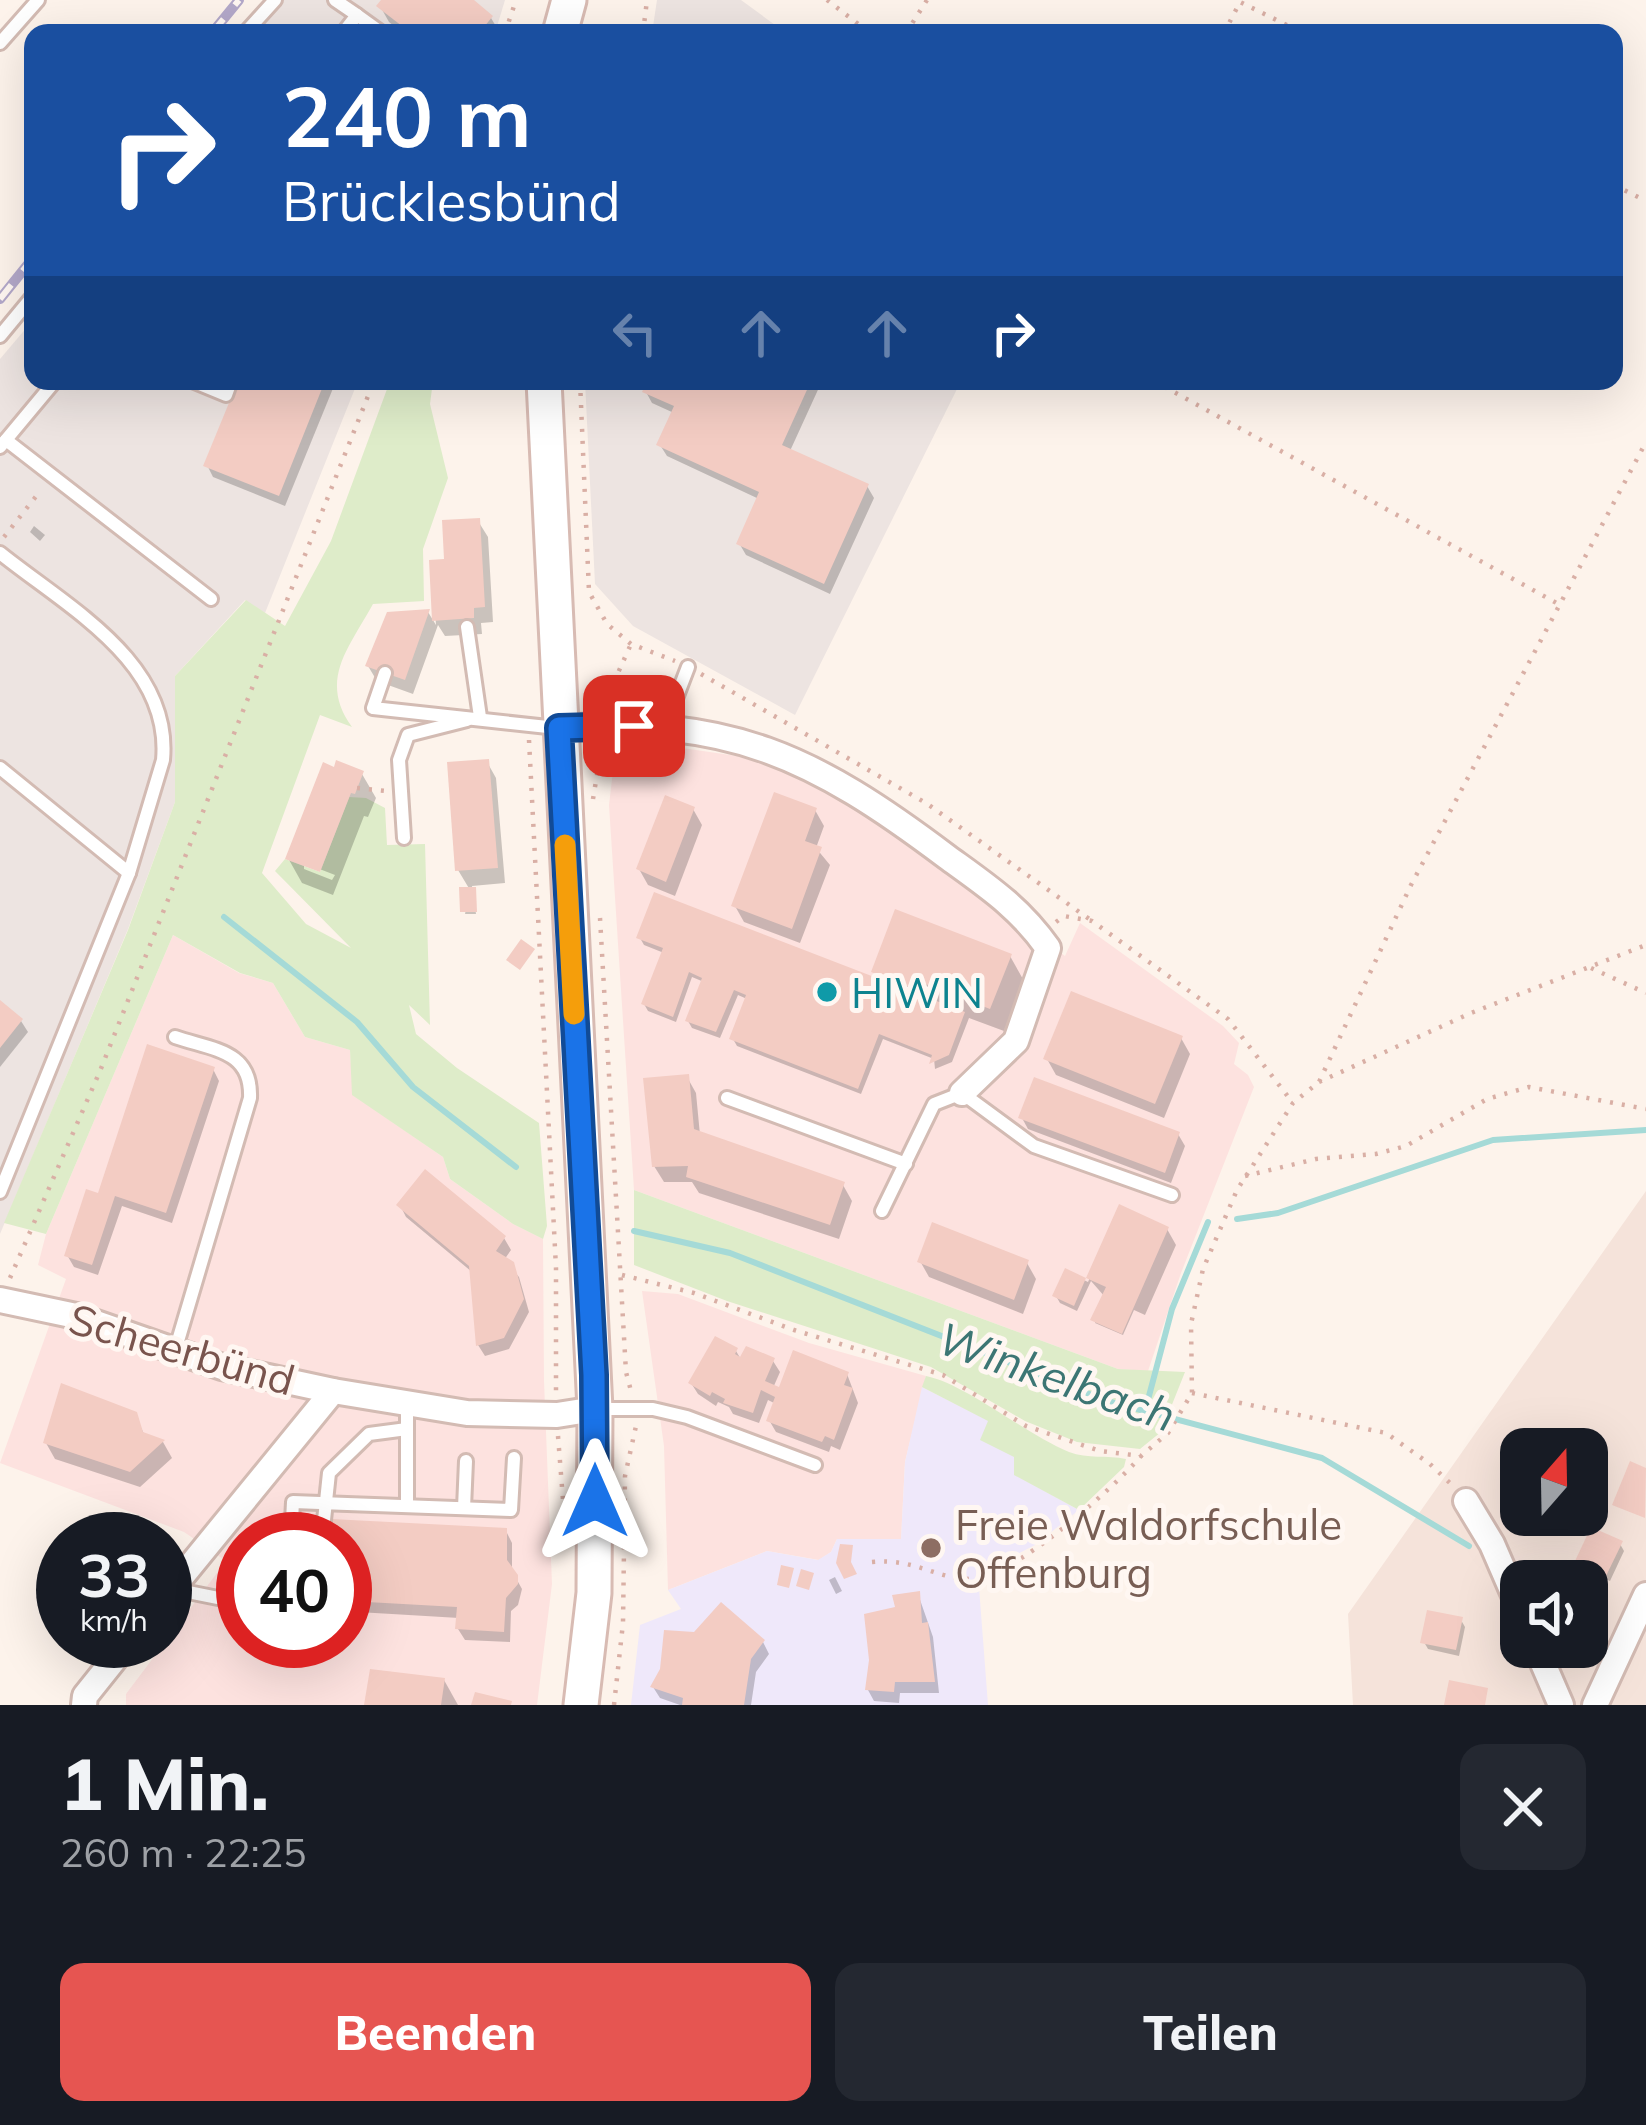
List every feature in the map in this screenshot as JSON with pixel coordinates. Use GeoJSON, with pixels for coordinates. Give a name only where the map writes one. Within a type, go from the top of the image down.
{"type":"FeatureCollection","features":[{"type":"Feature","properties":{"kind":"street"},"geometry":{"type":"LineString","coordinates":[[544,390],[543,728],[595,1408],[594,1593],[581,1705]]}},
{"type":"Feature","properties":{"kind":"street"},"geometry":{"type":"LineString","coordinates":[[543,728],[665,727],[732,737],[810,765],[896,818],[1026,916],[1048,948],[1016,1041],[962,1093]]}},
{"type":"Feature","properties":{"kind":"street","name":"Scheerbünd"},"geometry":{"type":"LineString","coordinates":[[0,1300],[76,1316],[222,1367],[333,1391],[467,1413],[556,1415],[595,1408]]}},
{"type":"Feature","properties":{"kind":"street","name":"Scheerbünd"},"geometry":{"type":"LineString","coordinates":[[192,1564],[333,1391]]}},
{"type":"Feature","properties":{"kind":"street"},"geometry":{"type":"LineString","coordinates":[[1466,1501],[1500,1562]]}},
{"type":"Feature","properties":{"kind":"street"},"geometry":{"type":"LineString","coordinates":[[1595,1705],[1646,1595]]}},
{"type":"Feature","properties":{"kind":"street"},"geometry":{"type":"LineString","coordinates":[[84,1705],[85,1696],[107,1668]]}},
{"type":"Feature","properties":{"kind":"street"},"geometry":{"type":"LineString","coordinates":[[1545,1668],[1561,1705]]}},
{"type":"Feature","properties":{"kind":"lane"},"geometry":{"type":"LineString","coordinates":[[0,43],[38,0]]}},
{"type":"Feature","properties":{"kind":"lane"},"geometry":{"type":"LineString","coordinates":[[253,24],[275,0]]}},
{"type":"Feature","properties":{"kind":"lane"},"geometry":{"type":"LineString","coordinates":[[335,0],[370,24]]}},
{"type":"Feature","properties":{"kind":"lane"},"geometry":{"type":"LineString","coordinates":[[350,24],[358,15]]}},
{"type":"Feature","properties":{"kind":"lane"},"geometry":{"type":"LineString","coordinates":[[0,336],[24,307]]}},
{"type":"Feature","properties":{"kind":"lane"},"geometry":{"type":"LineString","coordinates":[[48,390],[3,444],[52,475],[212,599]]}},
{"type":"Feature","properties":{"kind":"lane"},"geometry":{"type":"LineString","coordinates":[[0,553],[126,655],[146,680],[164,724],[163,760],[129,873],[0,1192]]}},
{"type":"Feature","properties":{"kind":"lane"},"geometry":{"type":"LineString","coordinates":[[467,627],[480,717]]}},
{"type":"Feature","properties":{"kind":"lane"},"geometry":{"type":"LineString","coordinates":[[665,727],[688,667]]}},
{"type":"Feature","properties":{"kind":"lane"},"geometry":{"type":"LineString","coordinates":[[385,673],[373,708],[543,728]]}},
{"type":"Feature","properties":{"kind":"lane"},"geometry":{"type":"LineString","coordinates":[[404,838],[399,760],[408,735],[480,717]]}},
{"type":"Feature","properties":{"kind":"lane"},"geometry":{"type":"LineString","coordinates":[[0,768],[129,873]]}},
{"type":"Feature","properties":{"kind":"lane"},"geometry":{"type":"LineString","coordinates":[[175,1037],[231,1055],[251,1079],[250,1098],[176,1351]]}},
{"type":"Feature","properties":{"kind":"lane"},"geometry":{"type":"LineString","coordinates":[[882,1211],[934,1104],[962,1093],[1034,1146],[1172,1195]]}},
{"type":"Feature","properties":{"kind":"lane"},"geometry":{"type":"LineString","coordinates":[[727,1098],[907,1164]]}},
{"type":"Feature","properties":{"kind":"lane"},"geometry":{"type":"LineString","coordinates":[[407,1403],[407,1506]]}},
{"type":"Feature","properties":{"kind":"lane","name":"Scheerbünd"},"geometry":{"type":"LineString","coordinates":[[595,1408],[653,1409],[687,1417],[815,1465]]}},
{"type":"Feature","properties":{"kind":"lane"},"geometry":{"type":"LineString","coordinates":[[323,1512],[329,1473],[369,1434],[407,1430]]}},
{"type":"Feature","properties":{"kind":"lane"},"geometry":{"type":"LineString","coordinates":[[292,1512],[293,1502],[511,1510],[514,1458]]}},
{"type":"Feature","properties":{"kind":"lane"},"geometry":{"type":"LineString","coordinates":[[464,1508],[466,1461]]}},
{"type":"Feature","properties":{"kind":"path"},"geometry":{"type":"LineString","coordinates":[[827,0],[858,24]]}},
{"type":"Feature","properties":{"kind":"path"},"geometry":{"type":"LineString","coordinates":[[1240,1],[1285,24]]}},
{"type":"Feature","properties":{"kind":"path"},"geometry":{"type":"LineString","coordinates":[[0,1300],[100,1071],[370,390]]}},
{"type":"Feature","properties":{"kind":"path"},"geometry":{"type":"LineString","coordinates":[[580,390],[589,592],[607,624],[631,644],[688,667]]}},
{"type":"Feature","properties":{"kind":"path"},"geometry":{"type":"LineString","coordinates":[[1170,390],[1562,607]]}},
{"type":"Feature","properties":{"kind":"path"},"geometry":{"type":"LineString","coordinates":[[1319,1082],[1411,885],[1646,442]]}},
{"type":"Feature","properties":{"kind":"path"},"geometry":{"type":"LineString","coordinates":[[0,542],[52,475]]}},
{"type":"Feature","properties":{"kind":"path"},"geometry":{"type":"LineString","coordinates":[[593,802],[605,694],[631,644]]}},
{"type":"Feature","properties":{"kind":"path"},"geometry":{"type":"LineString","coordinates":[[543,728],[556,1415],[566,1541]]}},
{"type":"Feature","properties":{"kind":"path"},"geometry":{"type":"LineString","coordinates":[[357,788],[401,793]]}},
{"type":"Feature","properties":{"kind":"path"},"geometry":{"type":"LineString","coordinates":[[598,897],[626,1372]]}},
{"type":"Feature","properties":{"kind":"path"},"geometry":{"type":"LineString","coordinates":[[1048,948],[1052,924],[1064,916],[1092,921],[1228,1019],[1293,1102]]}},
{"type":"Feature","properties":{"kind":"path"},"geometry":{"type":"LineString","coordinates":[[872,1562],[908,1562],[977,1580],[1039,1547],[1168,1433],[1192,1393],[1191,1324],[1203,1269],[1245,1176],[1293,1102],[1319,1082],[1471,1013],[1646,945]]}},
{"type":"Feature","properties":{"kind":"path"},"geometry":{"type":"LineString","coordinates":[[1591,968],[1646,993]]}},
{"type":"Feature","properties":{"kind":"path"},"geometry":{"type":"LineString","coordinates":[[1245,1176],[1316,1159],[1406,1146],[1486,1099],[1529,1088],[1646,1109]]}},
{"type":"Feature","properties":{"kind":"path"},"geometry":{"type":"LineString","coordinates":[[622,1275],[694,1293],[794,1330],[943,1375],[1026,1426],[1100,1450],[1141,1456]]}},
{"type":"Feature","properties":{"kind":"path"},"geometry":{"type":"LineString","coordinates":[[1192,1393],[1387,1433],[1430,1464],[1466,1501]]}},
{"type":"Feature","properties":{"kind":"shaded area"},"geometry":{"type":"Polygon","coordinates":[[[272,0],[505,0],[498,24],[263,24],[272,0]]]}},
{"type":"Feature","properties":{"kind":"shaded area"},"geometry":{"type":"Polygon","coordinates":[[[657,0],[741,0],[774,24],[653,24],[657,0]]]}},
{"type":"Feature","properties":{"kind":"shaded area"},"geometry":{"type":"Polygon","coordinates":[[[24,331],[24,390],[354,390],[265,613],[245,600],[175,676],[175,802],[128,929],[0,1234],[0,359],[24,331]]]}},
{"type":"Feature","properties":{"kind":"shaded area"},"geometry":{"type":"Polygon","coordinates":[[[585,390],[957,390],[795,715],[633,626],[595,584],[585,390]]]}},
{"type":"Feature","properties":{"kind":"shaded area"},"geometry":{"type":"Polygon","coordinates":[[[616,745],[758,759],[834,793],[1065,956],[1080,923],[1223,1026],[1239,1043],[1234,1064],[1254,1087],[1148,1371],[1118,1369],[634,1190],[609,805],[616,745]]]}},
{"type":"Feature","properties":{"kind":"shaded area"},"geometry":{"type":"Polygon","coordinates":[[[173,935],[239,973],[273,983],[305,1037],[350,1050],[353,1095],[443,1157],[450,1179],[513,1224],[543,1239],[552,1584],[537,1705],[126,1705],[126,1694],[146,1668],[192,1668],[192,1606],[216,1574],[216,1668],[372,1668],[372,1512],[216,1512],[216,1554],[192,1538],[192,1512],[131,1512],[0,1463],[66,1279],[38,1265],[46,1234],[173,935]]]}},
{"type":"Feature","properties":{"kind":"shaded area"},"geometry":{"type":"Polygon","coordinates":[[[1646,1191],[1646,1705],[1353,1705],[1348,1614],[1646,1191]]]}},
{"type":"Feature","properties":{"kind":"shaded area"},"geometry":{"type":"Polygon","coordinates":[[[642,1291],[678,1294],[809,1343],[926,1376],[905,1462],[901,1540],[837,1539],[831,1552],[819,1560],[767,1551],[668,1590],[664,1446],[642,1291]]]}},
{"type":"Feature","properties":{"kind":"shaded area","name":"Freie Waldorfschule Offenburg"},"geometry":{"type":"Polygon","coordinates":[[[922,1387],[989,1421],[1014,1457],[1015,1475],[1079,1510],[1035,1545],[978,1574],[988,1705],[631,1705],[640,1625],[681,1609],[668,1590],[767,1551],[818,1560],[831,1552],[837,1539],[901,1539],[905,1462],[922,1387]]]}},
{"type":"Feature","properties":{"kind":"green space"},"geometry":{"type":"Polygon","coordinates":[[[387,390],[432,390],[430,404],[448,478],[423,549],[424,601],[373,604],[337,679],[342,710],[352,727],[320,715],[262,873],[306,924],[351,948],[275,871],[285,859],[320,872],[349,797],[366,798],[385,808],[387,845],[425,844],[430,1025],[409,1005],[416,1034],[539,1123],[547,1226],[543,1239],[513,1224],[450,1179],[443,1157],[352,1095],[350,1050],[305,1037],[273,983],[240,973],[173,935],[46,1234],[4,1223],[128,930],[175,802],[175,676],[246,600],[285,626],[331,541],[387,390]]]}},
{"type":"Feature","properties":{"kind":"green space"},"geometry":{"type":"Polygon","coordinates":[[[634,1190],[1118,1369],[1185,1372],[1161,1432],[1140,1449],[1077,1442],[1025,1421],[931,1367],[727,1301],[634,1265],[634,1190]]]}},
{"type":"Feature","properties":{"kind":"green space"},"geometry":{"type":"Polygon","coordinates":[[[926,1376],[959,1389],[1069,1452],[1126,1459],[1124,1467],[1079,1510],[1014,1475],[1014,1457],[980,1440],[988,1421],[922,1387],[926,1376]]]}},
{"type":"Feature","properties":{"kind":"building"},"geometry":{"type":"Polygon","coordinates":[[[381,0],[474,0],[493,16],[486,24],[399,24],[376,6],[381,0]]]}},
{"type":"Feature","properties":{"kind":"building"},"geometry":{"type":"Polygon","coordinates":[[[234,390],[321,390],[279,496],[203,466],[234,390]]]}},
{"type":"Feature","properties":{"kind":"building"},"geometry":{"type":"Polygon","coordinates":[[[807,390],[782,445],[869,484],[824,584],[736,544],[759,492],[656,445],[674,406],[642,392],[807,390]]]}},
{"type":"Feature","properties":{"kind":"building"},"geometry":{"type":"Polygon","coordinates":[[[480,518],[485,607],[474,608],[474,618],[432,621],[429,560],[444,559],[442,520],[480,518]]]}},
{"type":"Feature","properties":{"kind":"building"},"geometry":{"type":"Polygon","coordinates":[[[430,609],[405,680],[365,666],[387,612],[430,609]]]}},
{"type":"Feature","properties":{"kind":"building"},"geometry":{"type":"Polygon","coordinates":[[[489,759],[498,868],[455,871],[447,762],[489,759]]]}},
{"type":"Feature","properties":{"kind":"building"},"geometry":{"type":"Polygon","coordinates":[[[336,760],[364,771],[320,872],[285,859],[323,762],[334,767],[336,760]]]}},
{"type":"Feature","properties":{"kind":"building"},"geometry":{"type":"Polygon","coordinates":[[[774,792],[817,808],[805,841],[822,847],[792,929],[731,906],[774,792]]]}},
{"type":"Feature","properties":{"kind":"building"},"geometry":{"type":"Polygon","coordinates":[[[665,795],[695,807],[666,882],[636,869],[665,795]]]}},
{"type":"Feature","properties":{"kind":"building"},"geometry":{"type":"Polygon","coordinates":[[[459,887],[476,887],[477,912],[460,912],[459,887]]]}},
{"type":"Feature","properties":{"kind":"building","name":"HIWIN"},"geometry":{"type":"Polygon","coordinates":[[[654,892],[965,1012],[949,1055],[929,1064],[932,1055],[879,1034],[858,1089],[729,1039],[746,995],[734,990],[716,1032],[685,1021],[702,978],[689,972],[673,1017],[641,1004],[663,948],[636,938],[654,892]]]}},
{"type":"Feature","properties":{"kind":"building"},"geometry":{"type":"Polygon","coordinates":[[[895,909],[1012,954],[990,1009],[923,983],[920,991],[871,972],[895,909]]]}},
{"type":"Feature","properties":{"kind":"building"},"geometry":{"type":"Polygon","coordinates":[[[521,939],[535,949],[520,970],[506,960],[521,939]]]}},
{"type":"Feature","properties":{"kind":"building"},"geometry":{"type":"Polygon","coordinates":[[[1071,991],[1183,1036],[1155,1104],[1043,1059],[1071,991]]]}},
{"type":"Feature","properties":{"kind":"building"},"geometry":{"type":"Polygon","coordinates":[[[0,1000],[23,1019],[0,1048],[0,1000]]]}},
{"type":"Feature","properties":{"kind":"building"},"geometry":{"type":"Polygon","coordinates":[[[147,1044],[215,1067],[166,1213],[115,1196],[92,1265],[64,1256],[86,1189],[98,1193],[147,1044]]]}},
{"type":"Feature","properties":{"kind":"building"},"geometry":{"type":"Polygon","coordinates":[[[689,1074],[694,1129],[845,1182],[830,1225],[686,1177],[688,1166],[652,1167],[643,1078],[689,1074]]]}},
{"type":"Feature","properties":{"kind":"building"},"geometry":{"type":"Polygon","coordinates":[[[1034,1077],[1180,1132],[1165,1173],[1018,1118],[1034,1077]]]}},
{"type":"Feature","properties":{"kind":"building"},"geometry":{"type":"Polygon","coordinates":[[[425,1169],[506,1236],[496,1251],[514,1262],[524,1299],[504,1338],[476,1346],[469,1266],[396,1205],[425,1169]]]}},
{"type":"Feature","properties":{"kind":"building"},"geometry":{"type":"Polygon","coordinates":[[[1119,1204],[1169,1227],[1122,1334],[1090,1320],[1106,1287],[1086,1278],[1119,1204]]]}},
{"type":"Feature","properties":{"kind":"building"},"geometry":{"type":"Polygon","coordinates":[[[932,1222],[1029,1260],[1014,1300],[917,1262],[932,1222]]]}},
{"type":"Feature","properties":{"kind":"building"},"geometry":{"type":"Polygon","coordinates":[[[1065,1268],[1086,1278],[1074,1306],[1052,1296],[1065,1268]]]}},
{"type":"Feature","properties":{"kind":"building"},"geometry":{"type":"Polygon","coordinates":[[[715,1336],[738,1348],[735,1354],[740,1357],[746,1346],[775,1358],[765,1381],[779,1387],[793,1350],[849,1372],[844,1385],[853,1388],[834,1440],[825,1436],[822,1442],[766,1421],[775,1397],[761,1390],[753,1413],[688,1383],[715,1336]]]}},
{"type":"Feature","properties":{"kind":"building"},"geometry":{"type":"Polygon","coordinates":[[[61,1383],[137,1412],[143,1432],[165,1440],[130,1472],[43,1443],[61,1383]]]}},
{"type":"Feature","properties":{"kind":"building"},"geometry":{"type":"Polygon","coordinates":[[[1630,1461],[1646,1468],[1645,1518],[1612,1505],[1630,1461]]]}},
{"type":"Feature","properties":{"kind":"building"},"geometry":{"type":"Polygon","coordinates":[[[372,1521],[507,1528],[507,1560],[518,1575],[518,1584],[506,1598],[504,1632],[455,1629],[457,1607],[372,1602],[372,1521]]]}},
{"type":"Feature","properties":{"kind":"building"},"geometry":{"type":"Polygon","coordinates":[[[1608,1534],[1623,1541],[1608,1572],[1608,1560],[1575,1560],[1587,1536],[1608,1534]]]}},
{"type":"Feature","properties":{"kind":"building"},"geometry":{"type":"Polygon","coordinates":[[[840,1544],[853,1545],[851,1562],[857,1574],[844,1579],[836,1563],[840,1544]]]}},
{"type":"Feature","properties":{"kind":"building"},"geometry":{"type":"Polygon","coordinates":[[[781,1565],[794,1568],[789,1588],[777,1585],[781,1565]]]}},
{"type":"Feature","properties":{"kind":"building"},"geometry":{"type":"Polygon","coordinates":[[[801,1569],[814,1573],[809,1590],[796,1586],[801,1569]]]}},
{"type":"Feature","properties":{"kind":"building"},"geometry":{"type":"Polygon","coordinates":[[[920,1591],[935,1682],[895,1682],[894,1692],[865,1690],[869,1660],[864,1614],[895,1607],[892,1595],[920,1591]]]}},
{"type":"Feature","properties":{"kind":"building"},"geometry":{"type":"Polygon","coordinates":[[[721,1602],[765,1640],[751,1659],[744,1705],[682,1705],[683,1698],[650,1687],[660,1669],[664,1630],[694,1632],[721,1602]]]}},
{"type":"Feature","properties":{"kind":"building"},"geometry":{"type":"Polygon","coordinates":[[[1427,1610],[1463,1617],[1456,1650],[1420,1643],[1427,1610]]]}},
{"type":"Feature","properties":{"kind":"building"},"geometry":{"type":"Polygon","coordinates":[[[370,1669],[445,1678],[441,1705],[364,1705],[370,1669]]]}},
{"type":"Feature","properties":{"kind":"building"},"geometry":{"type":"Polygon","coordinates":[[[1449,1680],[1488,1688],[1485,1705],[1444,1705],[1449,1680]]]}},
{"type":"Feature","properties":{"kind":"building"},"geometry":{"type":"Polygon","coordinates":[[[475,1692],[512,1701],[511,1705],[471,1705],[475,1692]]]}},
{"type":"Feature","properties":{"kind":"waterway","name":"Winkelbach"},"geometry":{"type":"LineString","coordinates":[[224,917],[357,1022],[413,1087],[516,1167]]}},
{"type":"Feature","properties":{"kind":"waterway"},"geometry":{"type":"LineString","coordinates":[[1237,1219],[1278,1213],[1493,1140],[1646,1130]]}},
{"type":"Feature","properties":{"kind":"waterway"},"geometry":{"type":"LineString","coordinates":[[1145,1411],[1172,1309],[1208,1222]]}},
{"type":"Feature","properties":{"kind":"waterway","name":"Winkelbach"},"geometry":{"type":"LineString","coordinates":[[634,1231],[730,1253],[1107,1401],[1322,1458],[1469,1546]]}},
{"type":"Feature","properties":{"kind":"railway"},"geometry":{"type":"LineString","coordinates":[[219,24],[239,0]]}},
{"type":"Feature","properties":{"kind":"railway"},"geometry":{"type":"LineString","coordinates":[[0,299],[24,269]]}},
{"type":"Feature","properties":{"kind":"slow traffic"},"geometry":{"type":"LineString","coordinates":[[565,845],[574,1014]]}},
{"type":"Feature","properties":{"kind":"place","name":"HIWIN"},"geometry":{"type":"Point","coordinates":[827,992]}},
{"type":"Feature","properties":{"kind":"place","name":"Freie Waldorfschule Offenburg"},"geometry":{"type":"Point","coordinates":[931,1548]}},
{"type":"Feature","properties":{"kind":"route"},"geometry":{"type":"LineString","coordinates":[[595,1501],[594,1375],[559,728],[634,726]]}}]}
